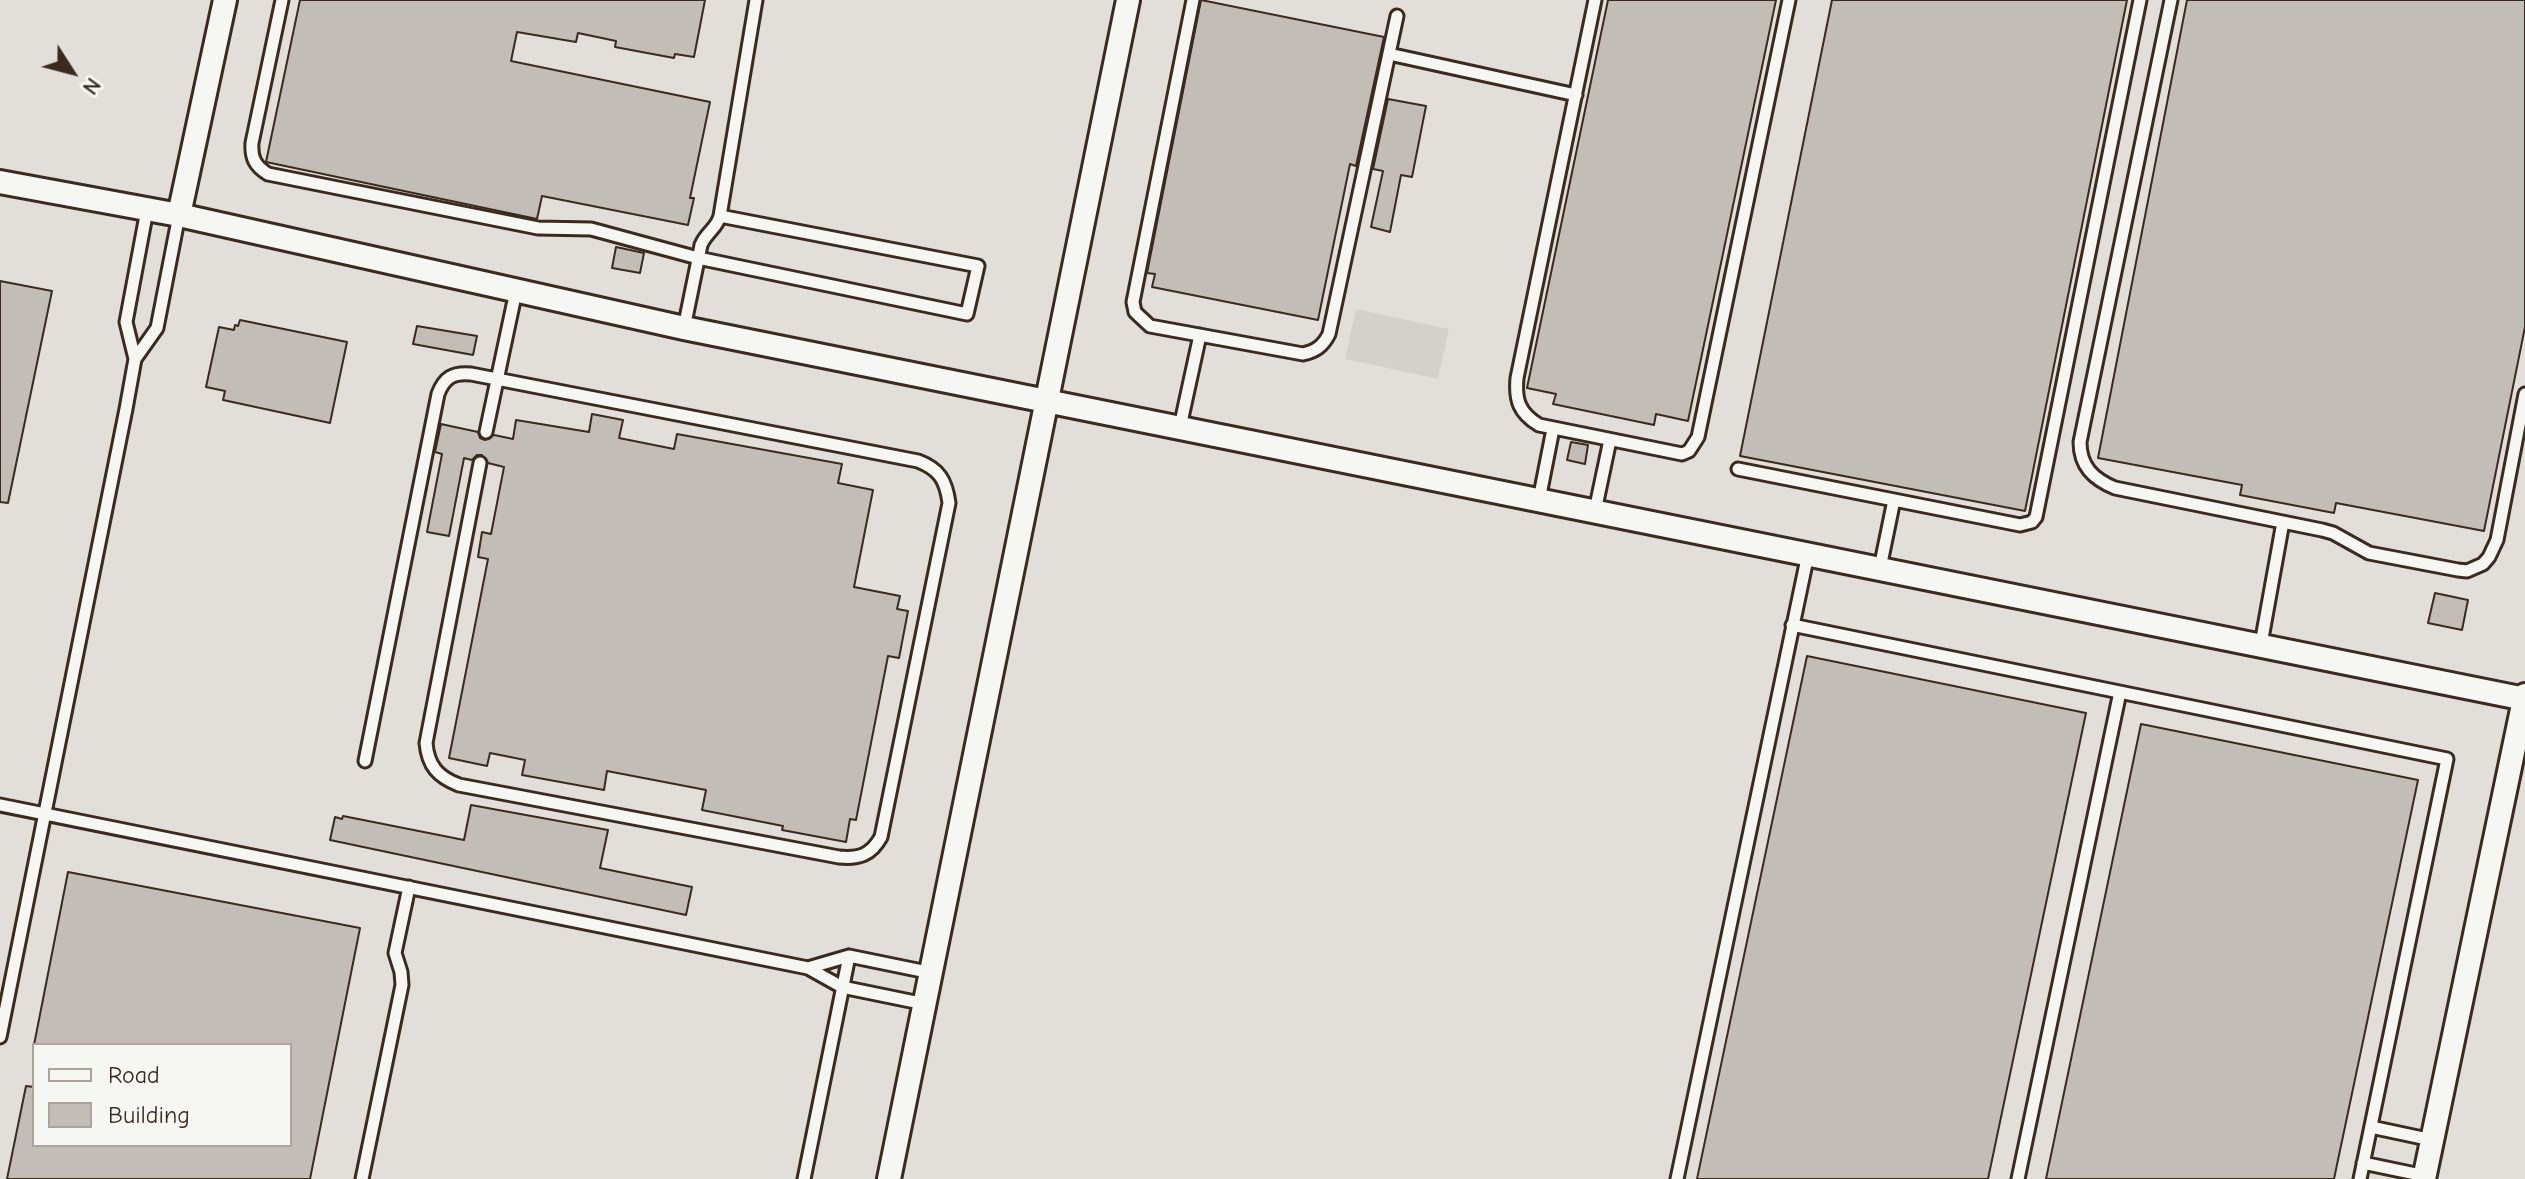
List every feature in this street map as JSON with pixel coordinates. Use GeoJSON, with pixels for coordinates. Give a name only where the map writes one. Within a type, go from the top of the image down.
{"type":"FeatureCollection","features":[{"type":"Feature","properties":{"kind":"street"},"geometry":{"type":"LineString","coordinates":[[179,215],[225,0]]}},
{"type":"Feature","properties":{"kind":"street"},"geometry":{"type":"LineString","coordinates":[[889,1179],[1128,0]]}},
{"type":"Feature","properties":{"kind":"street"},"geometry":{"type":"LineString","coordinates":[[0,182],[179,215],[684,328],[2525,698],[2424,1177]]}},
{"type":"Feature","properties":{"kind":"lane"},"geometry":{"type":"LineString","coordinates":[[282,0],[252,143],[252,156],[263,171],[275,176],[538,228],[591,229],[698,258],[967,314],[978,266],[720,216]]}},
{"type":"Feature","properties":{"kind":"lane"},"geometry":{"type":"LineString","coordinates":[[684,328],[704,239],[715,228],[720,216],[756,0]]}},
{"type":"Feature","properties":{"kind":"lane"},"geometry":{"type":"LineString","coordinates":[[1193,0],[1133,302],[1135,312],[1150,326],[1303,354],[1315,351],[1325,343],[1329,334],[1397,16]]}},
{"type":"Feature","properties":{"kind":"lane"},"geometry":{"type":"LineString","coordinates":[[1595,0],[1516,389],[1519,407],[1539,425],[1682,454],[1689,451],[1698,437],[1789,0]]}},
{"type":"Feature","properties":{"kind":"lane"},"geometry":{"type":"LineString","coordinates":[[1738,469],[2020,525],[2032,522],[2039,513],[2140,0]]}},
{"type":"Feature","properties":{"kind":"lane"},"geometry":{"type":"LineString","coordinates":[[2171,0],[2080,442],[2083,462],[2095,478],[2115,488],[2333,533],[2379,556],[2458,570],[2476,568],[2489,557],[2497,540],[2525,394]]}},
{"type":"Feature","properties":{"kind":"lane"},"geometry":{"type":"LineString","coordinates":[[1389,54],[1576,95]]}},
{"type":"Feature","properties":{"kind":"lane"},"geometry":{"type":"LineString","coordinates":[[135,359],[126,322],[147,210]]}},
{"type":"Feature","properties":{"kind":"lane"},"geometry":{"type":"LineString","coordinates":[[0,1037],[135,359],[157,328],[179,215]]}},
{"type":"Feature","properties":{"kind":"lane"},"geometry":{"type":"LineString","coordinates":[[486,432],[516,291]]}},
{"type":"Feature","properties":{"kind":"lane"},"geometry":{"type":"LineString","coordinates":[[1180,427],[1200,335]]}},
{"type":"Feature","properties":{"kind":"lane"},"geometry":{"type":"LineString","coordinates":[[365,761],[438,394],[445,380],[456,374],[471,374],[918,461],[937,470],[947,488],[949,503],[881,837],[871,851],[858,857],[839,857],[459,785],[439,775],[427,756],[426,743],[480,463]]}},
{"type":"Feature","properties":{"kind":"lane"},"geometry":{"type":"LineString","coordinates":[[1539,500],[1553,429]]}},
{"type":"Feature","properties":{"kind":"lane"},"geometry":{"type":"LineString","coordinates":[[1595,511],[1610,440]]}},
{"type":"Feature","properties":{"kind":"lane"},"geometry":{"type":"LineString","coordinates":[[1880,568],[1894,500]]}},
{"type":"Feature","properties":{"kind":"lane"},"geometry":{"type":"LineString","coordinates":[[2261,644],[2283,522]]}},
{"type":"Feature","properties":{"kind":"lane"},"geometry":{"type":"LineString","coordinates":[[1677,1179],[1808,554]]}},
{"type":"Feature","properties":{"kind":"lane"},"geometry":{"type":"LineString","coordinates":[[1792,625],[2447,759],[2360,1179]]}},
{"type":"Feature","properties":{"kind":"lane"},"geometry":{"type":"LineString","coordinates":[[2018,1179],[2120,692]]}},
{"type":"Feature","properties":{"kind":"lane"},"geometry":{"type":"LineString","coordinates":[[0,805],[808,968],[842,987],[925,1004]]}},
{"type":"Feature","properties":{"kind":"lane"},"geometry":{"type":"LineString","coordinates":[[362,1179],[402,985],[395,953],[409,887]]}},
{"type":"Feature","properties":{"kind":"lane"},"geometry":{"type":"LineString","coordinates":[[808,968],[849,956],[932,973]]}},
{"type":"Feature","properties":{"kind":"lane"},"geometry":{"type":"LineString","coordinates":[[804,1179],[849,956]]}},
{"type":"Feature","properties":{"kind":"lane"},"geometry":{"type":"LineString","coordinates":[[2371,1127],[2432,1140]]}},
{"type":"Feature","properties":{"kind":"lane"},"geometry":{"type":"LineString","coordinates":[[2363,1163],[2424,1177]]}},
{"type":"Feature","properties":{"kind":"shaded area"},"geometry":{"type":"Polygon","coordinates":[[[0,0],[2525,0],[2525,1179],[0,1179],[0,0]]]}},
{"type":"Feature","properties":{"kind":"shaded area"},"geometry":{"type":"Polygon","coordinates":[[[1356,309],[1449,329],[1438,379],[1345,359],[1356,309]]]}},
{"type":"Feature","properties":{"kind":"building"},"geometry":{"type":"Polygon","coordinates":[[[300,0],[705,0],[694,57],[675,54],[674,58],[615,47],[616,41],[578,33],[576,42],[517,32],[511,61],[710,102],[690,198],[694,198],[688,225],[542,196],[537,219],[266,162],[300,0]]]}},
{"type":"Feature","properties":{"kind":"building"},"geometry":{"type":"Polygon","coordinates":[[[1201,0],[1384,37],[1356,166],[1350,164],[1318,320],[1152,287],[1155,274],[1147,273],[1201,0]]]}},
{"type":"Feature","properties":{"kind":"building"},"geometry":{"type":"Polygon","coordinates":[[[1608,0],[1776,0],[1688,421],[1656,414],[1654,425],[1553,404],[1556,394],[1527,388],[1608,0]]]}},
{"type":"Feature","properties":{"kind":"building"},"geometry":{"type":"Polygon","coordinates":[[[1832,0],[2127,0],[2025,511],[1740,456],[1832,0]]]}},
{"type":"Feature","properties":{"kind":"building"},"geometry":{"type":"Polygon","coordinates":[[[2187,0],[2525,0],[2525,327],[2484,531],[2336,503],[2334,513],[2240,495],[2242,485],[2098,458],[2187,0]]]}},
{"type":"Feature","properties":{"kind":"building"},"geometry":{"type":"Polygon","coordinates":[[[1388,99],[1426,106],[1412,177],[1401,175],[1390,232],[1371,227],[1383,171],[1373,169],[1388,99]]]}},
{"type":"Feature","properties":{"kind":"building"},"geometry":{"type":"Polygon","coordinates":[[[616,247],[644,253],[640,273],[612,268],[616,247]]]}},
{"type":"Feature","properties":{"kind":"building"},"geometry":{"type":"Polygon","coordinates":[[[0,281],[52,291],[8,503],[0,502],[0,281]]]}},
{"type":"Feature","properties":{"kind":"building"},"geometry":{"type":"Polygon","coordinates":[[[240,320],[347,342],[330,423],[223,400],[225,391],[206,387],[219,327],[234,330],[240,320]]]}},
{"type":"Feature","properties":{"kind":"building"},"geometry":{"type":"Polygon","coordinates":[[[417,326],[477,336],[473,355],[413,344],[417,326]]]}},
{"type":"Feature","properties":{"kind":"building"},"geometry":{"type":"Polygon","coordinates":[[[592,414],[623,420],[619,438],[674,449],[677,434],[842,464],[838,483],[873,490],[854,587],[900,596],[897,609],[908,611],[899,658],[888,656],[856,820],[850,819],[846,842],[702,810],[706,790],[607,771],[604,790],[522,775],[525,760],[490,753],[487,766],[449,758],[488,559],[478,557],[482,532],[491,534],[504,467],[488,463],[482,455],[472,460],[464,458],[449,536],[427,532],[442,454],[435,452],[441,424],[478,432],[480,438],[485,440],[494,435],[513,439],[516,420],[589,432],[592,414]]]}},
{"type":"Feature","properties":{"kind":"building"},"geometry":{"type":"Polygon","coordinates":[[[1571,442],[1588,445],[1585,464],[1567,460],[1571,442]]]}},
{"type":"Feature","properties":{"kind":"building"},"geometry":{"type":"Polygon","coordinates":[[[2435,593],[2468,600],[2462,630],[2428,623],[2435,593]]]}},
{"type":"Feature","properties":{"kind":"building"},"geometry":{"type":"Polygon","coordinates":[[[1807,656],[2086,713],[1988,1179],[1697,1179],[1807,656]]]}},
{"type":"Feature","properties":{"kind":"building"},"geometry":{"type":"Polygon","coordinates":[[[2141,724],[2418,780],[2334,1179],[2046,1179],[2141,724]]]}},
{"type":"Feature","properties":{"kind":"building"},"geometry":{"type":"Polygon","coordinates":[[[471,805],[608,830],[600,868],[692,887],[686,915],[330,840],[335,817],[342,819],[343,816],[464,840],[471,805]]]}},
{"type":"Feature","properties":{"kind":"building"},"geometry":{"type":"Polygon","coordinates":[[[68,872],[360,928],[310,1179],[7,1179],[26,1086],[32,1087],[32,1147],[292,1147],[292,1043],[34,1043],[68,872]]]}}]}
